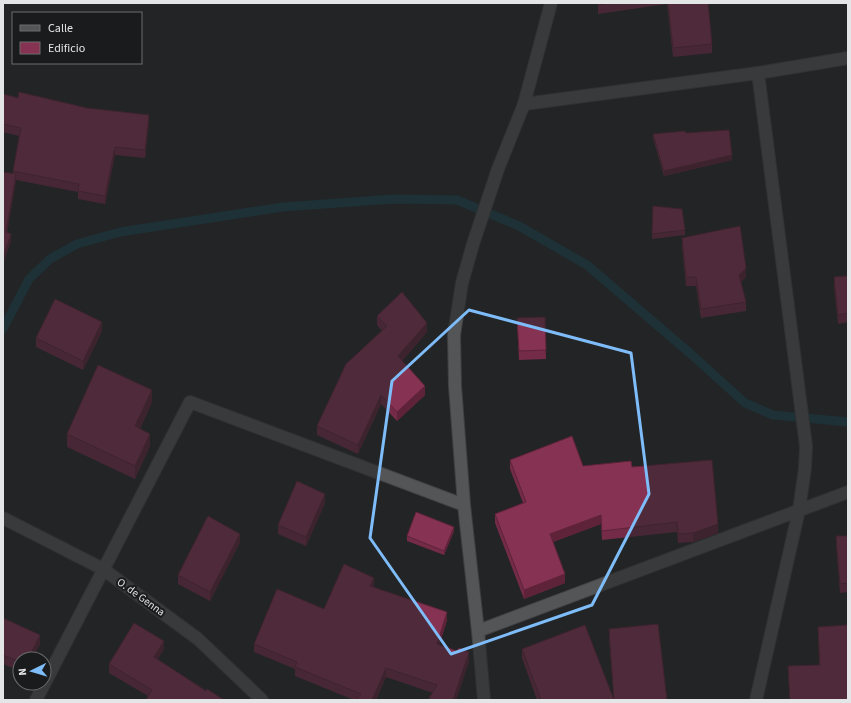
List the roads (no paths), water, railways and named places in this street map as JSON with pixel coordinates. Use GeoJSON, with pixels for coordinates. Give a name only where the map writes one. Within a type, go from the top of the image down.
{"type":"FeatureCollection","features":[{"type":"Feature","properties":{"kind":"street"},"geometry":{"type":"LineString","coordinates":[[484,700],[464,505],[455,386],[454,335],[462,283],[473,244],[498,169],[524,104],[551,3]]}},
{"type":"Feature","properties":{"kind":"street"},"geometry":{"type":"LineString","coordinates":[[524,104],[758,73],[848,58]]}},
{"type":"Feature","properties":{"kind":"street"},"geometry":{"type":"LineString","coordinates":[[756,700],[799,510],[805,468],[806,446],[758,73]]}},
{"type":"Feature","properties":{"kind":"street"},"geometry":{"type":"LineString","coordinates":[[36,700],[190,402],[464,505]]}},
{"type":"Feature","properties":{"kind":"street"},"geometry":{"type":"LineString","coordinates":[[478,631],[848,492]]}},
{"type":"Feature","properties":{"kind":"street","name":"O. de Genna"},"geometry":{"type":"LineString","coordinates":[[3,518],[103,569],[198,638],[262,700]]}},
{"type":"Feature","properties":{"kind":"waterway"},"geometry":{"type":"LineString","coordinates":[[3,329],[29,279],[50,259],[77,244],[120,232],[283,207],[393,199],[457,200],[519,226],[587,265],[692,355],[745,403],[773,415],[848,422]]}}]}
